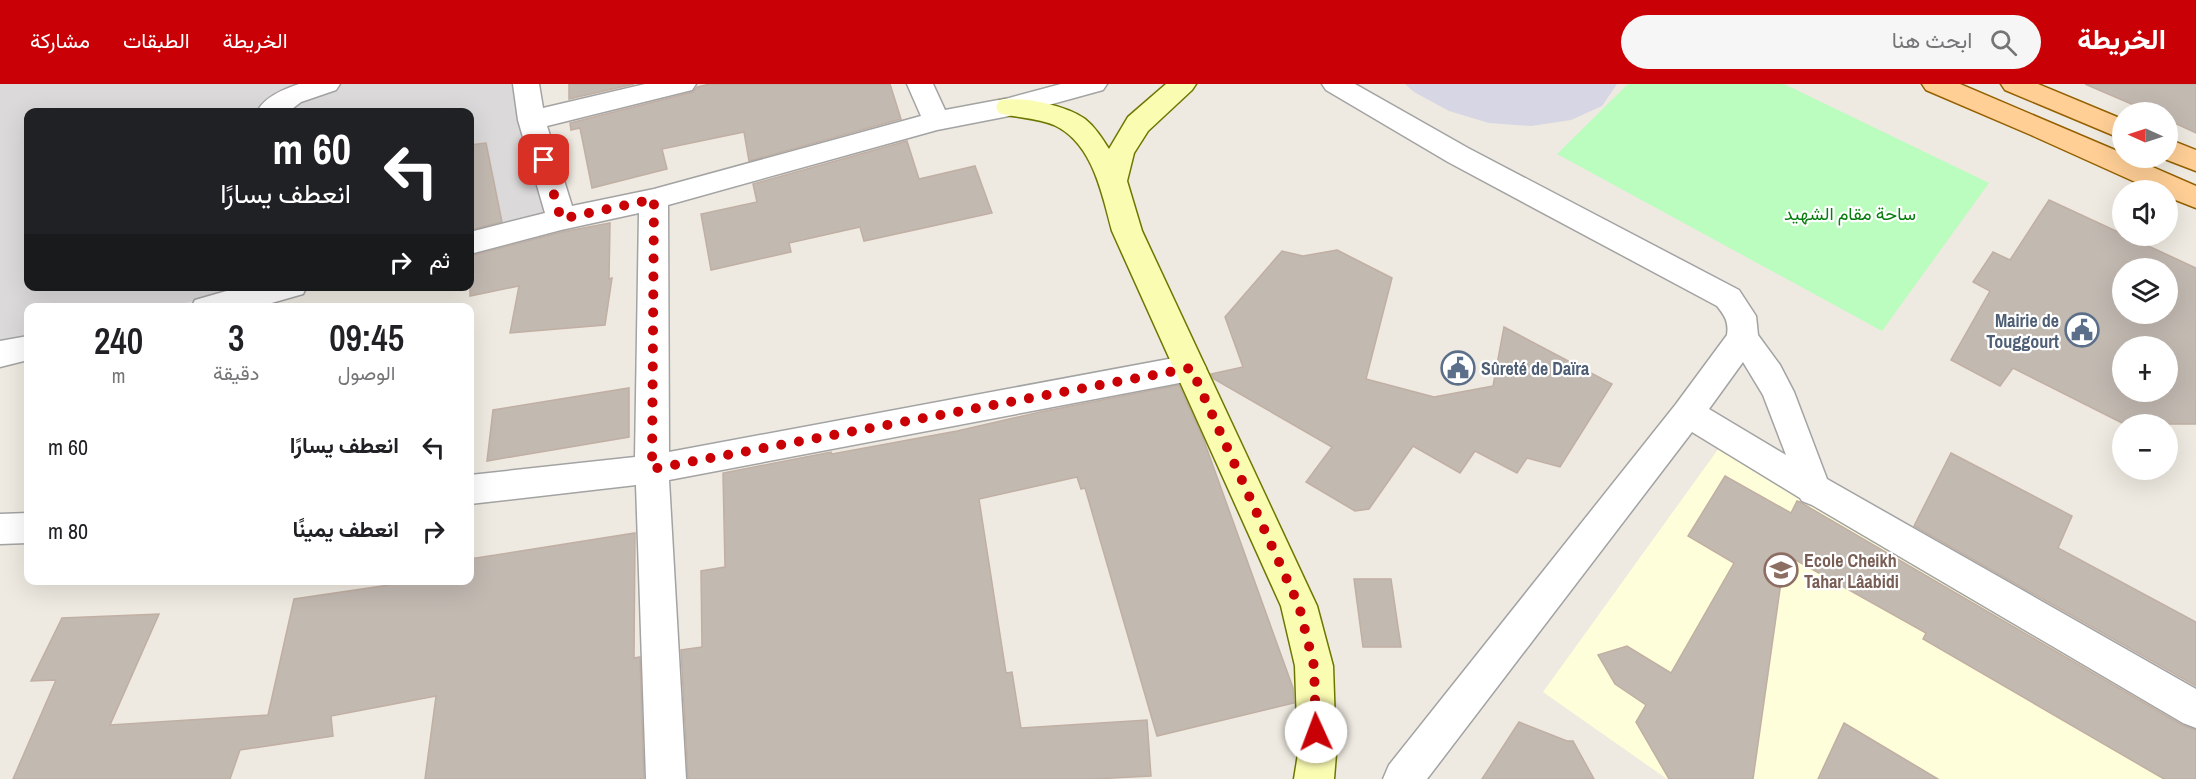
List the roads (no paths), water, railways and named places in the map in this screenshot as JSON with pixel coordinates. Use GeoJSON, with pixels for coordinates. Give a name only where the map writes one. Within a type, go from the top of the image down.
{"type":"FeatureCollection","features":[{"type":"Feature","properties":{"kind":"main road"},"geometry":{"type":"LineString","coordinates":[[1113,181],[1120,153],[1138,124],[1183,84]]}},
{"type":"Feature","properties":{"kind":"main road"},"geometry":{"type":"LineString","coordinates":[[1935,84],[2041,128],[2196,198]]}},
{"type":"Feature","properties":{"kind":"main road"},"geometry":{"type":"LineString","coordinates":[[2014,84],[2112,126]]}},
{"type":"Feature","properties":{"kind":"main road"},"geometry":{"type":"LineString","coordinates":[[1009,107],[1064,118],[1082,129],[1113,181],[1127,231],[1299,606],[1314,666],[1317,754],[1314,779]]}},
{"type":"Feature","properties":{"kind":"main road"},"geometry":{"type":"LineString","coordinates":[[2178,153],[2196,161]]}},
{"type":"Feature","properties":{"kind":"street"},"geometry":{"type":"LineString","coordinates":[[276,108],[292,96],[327,84]]}},
{"type":"Feature","properties":{"kind":"street"},"geometry":{"type":"LineString","coordinates":[[526,84],[532,120],[561,219]]}},
{"type":"Feature","properties":{"kind":"street"},"geometry":{"type":"LineString","coordinates":[[532,120],[683,84]]}},
{"type":"Feature","properties":{"kind":"street"},"geometry":{"type":"LineString","coordinates":[[920,84],[937,121]]}},
{"type":"Feature","properties":{"kind":"street"},"geometry":{"type":"LineString","coordinates":[[474,242],[561,219],[654,199],[937,121],[1009,107],[1094,84]]}},
{"type":"Feature","properties":{"kind":"street"},"geometry":{"type":"LineString","coordinates":[[1335,84],[1458,155],[1728,298],[1741,312],[1745,324],[1742,338],[1688,413],[1403,779]]}},
{"type":"Feature","properties":{"kind":"street"},"geometry":{"type":"LineString","coordinates":[[654,199],[652,469],[666,779]]}},
{"type":"Feature","properties":{"kind":"street"},"geometry":{"type":"LineString","coordinates":[[218,303],[244,292]]}},
{"type":"Feature","properties":{"kind":"street"},"geometry":{"type":"LineString","coordinates":[[1742,338],[1774,380],[1790,416],[1814,491]]}},
{"type":"Feature","properties":{"kind":"street"},"geometry":{"type":"LineString","coordinates":[[0,354],[24,349]]}},
{"type":"Feature","properties":{"kind":"street"},"geometry":{"type":"LineString","coordinates":[[474,490],[652,469],[1191,368]]}},
{"type":"Feature","properties":{"kind":"street"},"geometry":{"type":"LineString","coordinates":[[1688,413],[1814,491],[2028,611],[2196,710]]}},
{"type":"Feature","properties":{"kind":"street"},"geometry":{"type":"LineString","coordinates":[[0,529],[24,528]]}},
{"type":"Feature","properties":{"kind":"place","name":"Mairie de Touggourt"},"geometry":{"type":"Point","coordinates":[2082,330]}},
{"type":"Feature","properties":{"kind":"place","name":"Sûreté de Daïra"},"geometry":{"type":"Point","coordinates":[1458,368]}},
{"type":"Feature","properties":{"kind":"place","name":"Ecole Cheikh Tahar Lâabidi"},"geometry":{"type":"Point","coordinates":[1781,570]}},
{"type":"Feature","properties":{"kind":"park label","name":"ساحة مقام الشهيد"},"geometry":{"type":"Point","coordinates":[1850,213]}}]}
